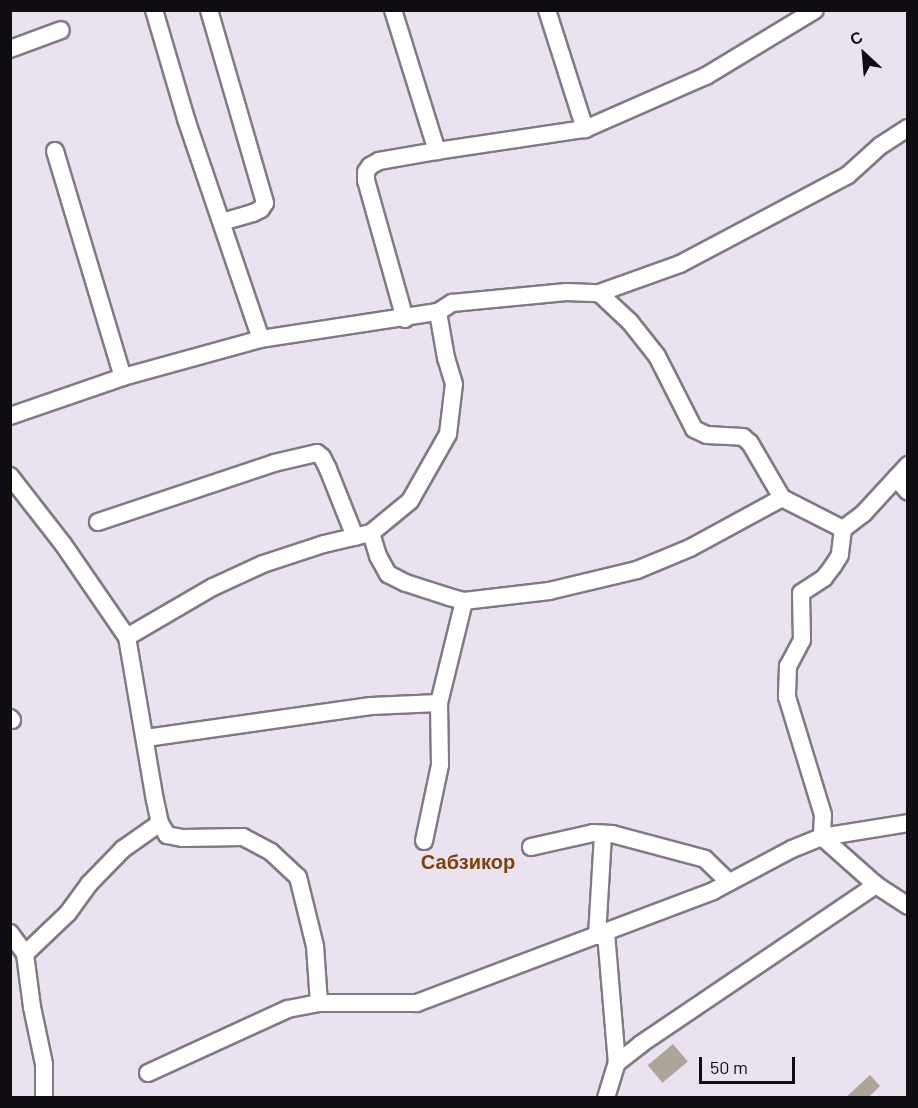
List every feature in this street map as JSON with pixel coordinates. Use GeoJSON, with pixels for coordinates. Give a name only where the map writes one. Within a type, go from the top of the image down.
{"type":"FeatureCollection","features":[{"type":"Feature","properties":{"kind":"street"},"geometry":{"type":"LineString","coordinates":[[154,10],[186,119],[261,339]]}},
{"type":"Feature","properties":{"kind":"street"},"geometry":{"type":"LineString","coordinates":[[209,10],[265,202],[261,209],[253,213],[222,222]]}},
{"type":"Feature","properties":{"kind":"street"},"geometry":{"type":"LineString","coordinates":[[393,10],[437,151]]}},
{"type":"Feature","properties":{"kind":"street"},"geometry":{"type":"LineString","coordinates":[[547,10],[585,129]]}},
{"type":"Feature","properties":{"kind":"street"},"geometry":{"type":"LineString","coordinates":[[405,319],[366,172],[379,161],[585,129],[706,76],[815,10]]}},
{"type":"Feature","properties":{"kind":"street"},"geometry":{"type":"LineString","coordinates":[[10,49],[61,30]]}},
{"type":"Feature","properties":{"kind":"street"},"geometry":{"type":"LineString","coordinates":[[10,416],[123,376],[261,339],[405,319],[438,312],[452,303],[566,292],[599,293],[680,264],[768,220],[848,175],[880,146],[908,128]]}},
{"type":"Feature","properties":{"kind":"street"},"geometry":{"type":"LineString","coordinates":[[55,151],[123,376]]}},
{"type":"Feature","properties":{"kind":"street"},"geometry":{"type":"LineString","coordinates":[[599,293],[630,322],[657,356],[694,429],[707,435],[743,437],[757,452],[782,498],[843,529]]}},
{"type":"Feature","properties":{"kind":"street"},"geometry":{"type":"LineString","coordinates":[[127,637],[213,587],[263,564],[324,544],[363,535],[410,501],[448,434],[454,384],[446,358],[438,312]]}},
{"type":"Feature","properties":{"kind":"street"},"geometry":{"type":"LineString","coordinates":[[98,522],[274,463],[316,453],[322,457],[363,535],[388,573],[406,583],[464,601],[549,591],[637,570],[690,548],[782,498]]}},
{"type":"Feature","properties":{"kind":"street"},"geometry":{"type":"LineString","coordinates":[[822,837],[823,815],[787,698],[788,666],[802,639],[801,592],[824,578],[840,555],[843,529],[863,514],[908,465]]}},
{"type":"Feature","properties":{"kind":"street"},"geometry":{"type":"LineString","coordinates":[[10,476],[63,544],[127,637],[160,823],[167,835],[183,838],[243,837],[271,852],[298,877],[315,946],[320,1003]]}},
{"type":"Feature","properties":{"kind":"street"},"geometry":{"type":"LineString","coordinates":[[896,478],[908,492]]}},
{"type":"Feature","properties":{"kind":"street"},"geometry":{"type":"LineString","coordinates":[[424,841],[440,765],[440,703],[464,601]]}},
{"type":"Feature","properties":{"kind":"street"},"geometry":{"type":"LineString","coordinates":[[146,738],[371,706],[440,703]]}},
{"type":"Feature","properties":{"kind":"street"},"geometry":{"type":"LineString","coordinates":[[26,954],[68,913],[89,884],[123,849],[160,823]]}},
{"type":"Feature","properties":{"kind":"street"},"geometry":{"type":"LineString","coordinates":[[148,1073],[288,1009],[320,1003],[417,1003],[602,935],[729,882],[792,849],[822,837],[908,823]]}},
{"type":"Feature","properties":{"kind":"street"},"geometry":{"type":"LineString","coordinates":[[531,847],[593,833],[603,834],[705,859],[729,882]]}},
{"type":"Feature","properties":{"kind":"street"},"geometry":{"type":"LineString","coordinates":[[603,834],[602,935],[617,1063],[606,1098]]}},
{"type":"Feature","properties":{"kind":"street"},"geometry":{"type":"LineString","coordinates":[[822,837],[876,885],[908,906]]}},
{"type":"Feature","properties":{"kind":"street"},"geometry":{"type":"LineString","coordinates":[[617,1063],[641,1044],[876,885]]}},
{"type":"Feature","properties":{"kind":"street"},"geometry":{"type":"LineString","coordinates":[[10,933],[26,954],[32,1007],[44,1064],[44,1098]]}},
{"type":"Feature","properties":{"kind":"building"},"geometry":{"type":"Polygon","coordinates":[[[673,1044],[688,1062],[663,1083],[648,1065],[673,1044]]]}},
{"type":"Feature","properties":{"kind":"building"},"geometry":{"type":"Polygon","coordinates":[[[870,1075],[880,1086],[868,1098],[845,1098],[870,1075]]]}},
{"type":"Feature","properties":{"kind":"district","name":"Сабзикор"},"geometry":{"type":"Point","coordinates":[468,861]}}]}
